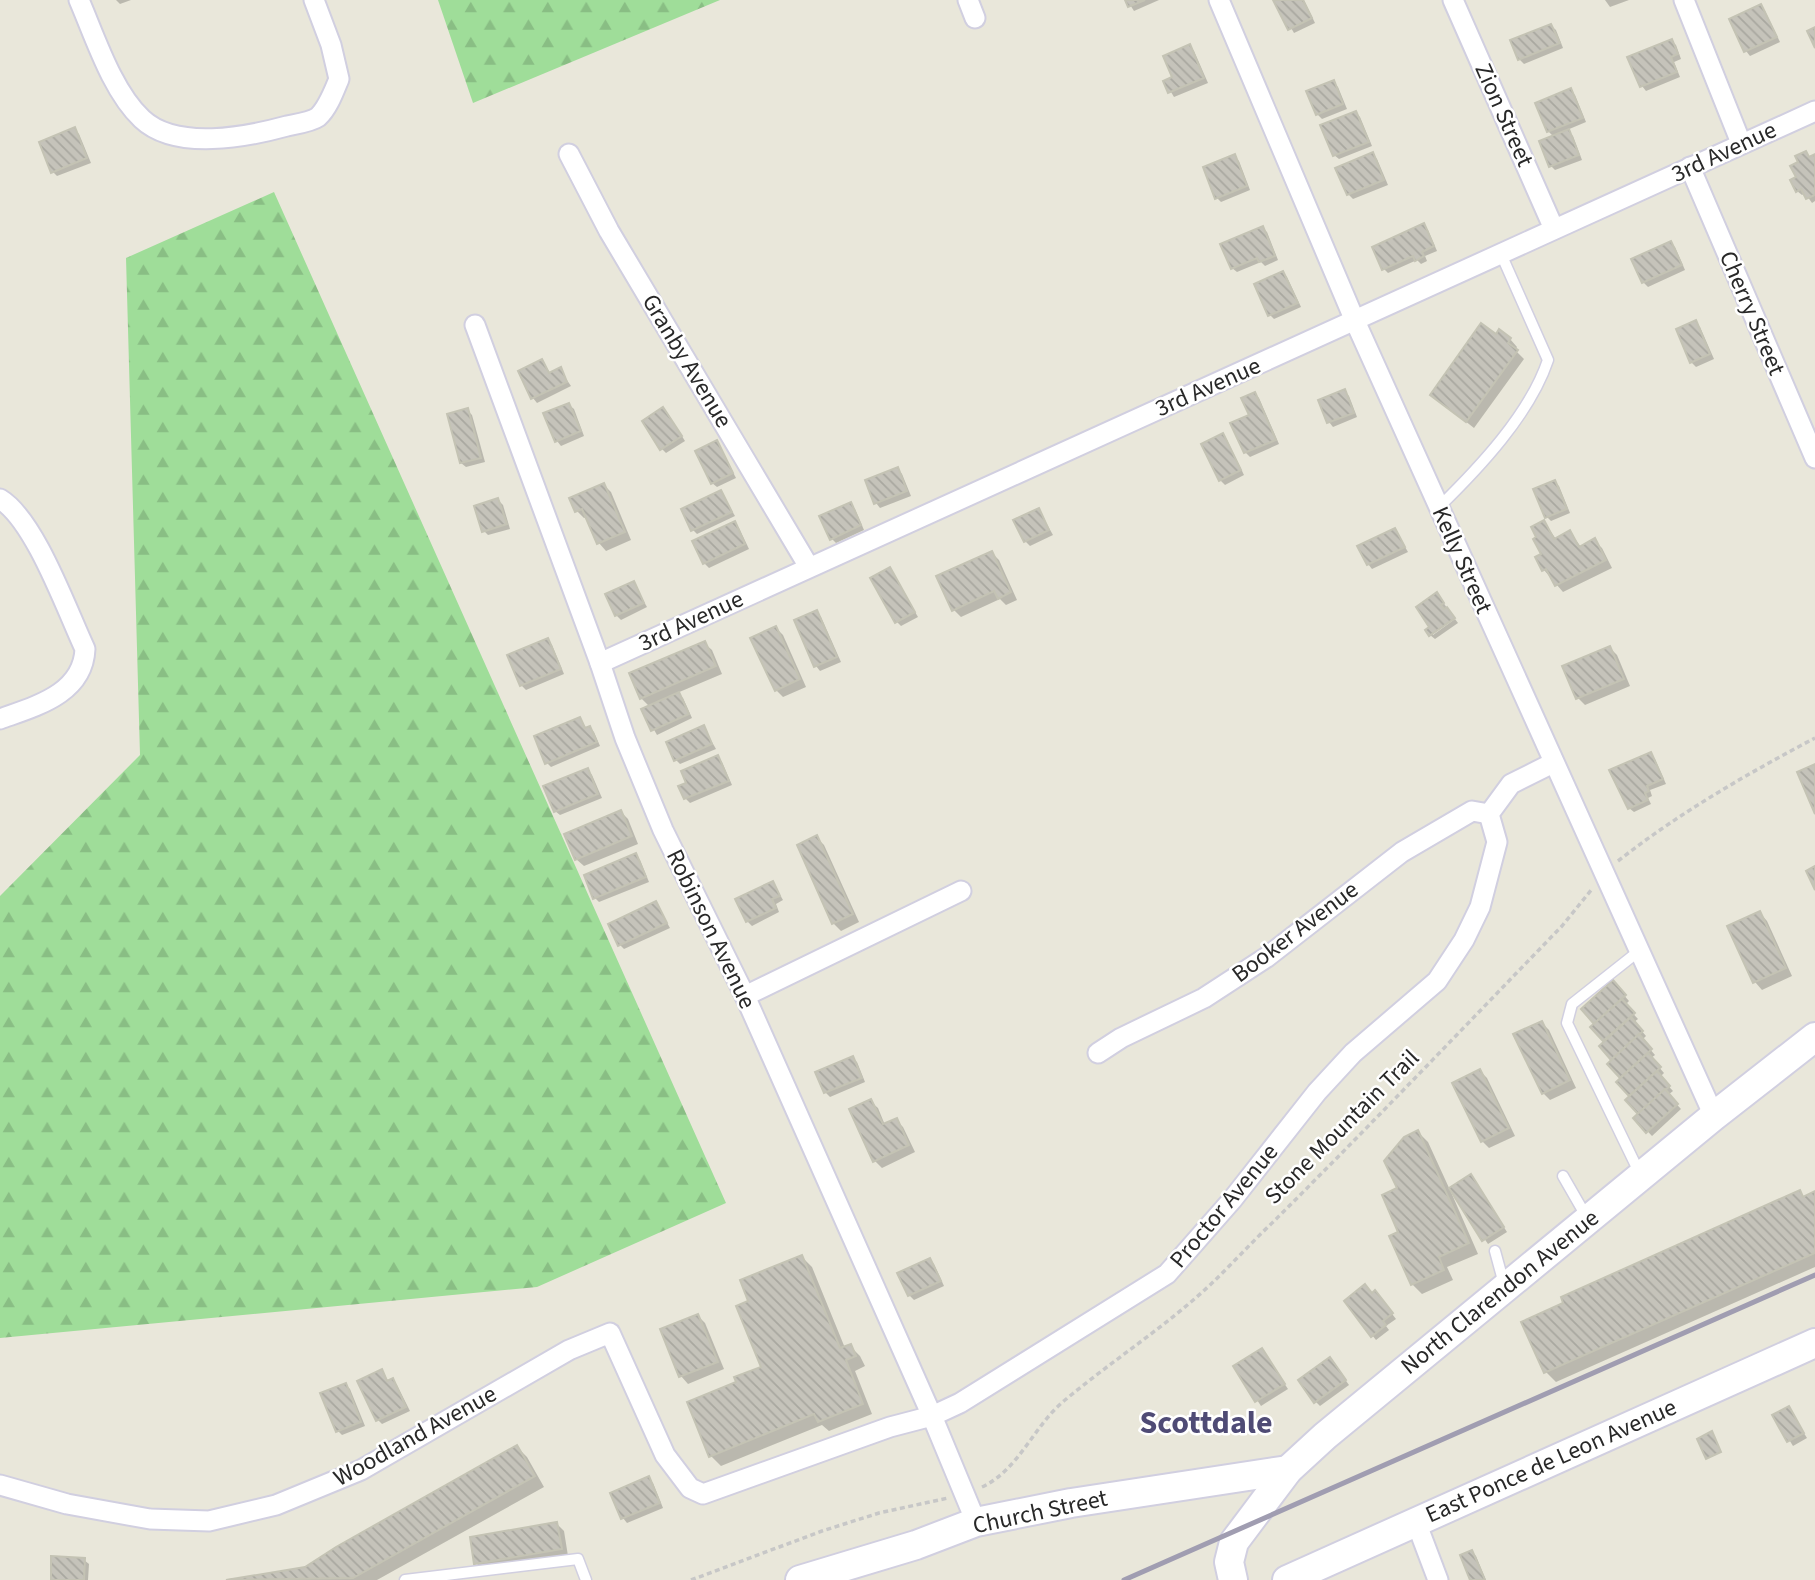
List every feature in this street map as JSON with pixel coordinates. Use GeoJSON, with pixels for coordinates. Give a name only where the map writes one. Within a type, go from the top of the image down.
{"type":"FeatureCollection","features":[{"type":"Feature","properties":{"kind":"street"},"geometry":{"type":"LineString","coordinates":[[79,0],[122,93],[142,120],[169,135],[217,139],[256,134],[317,118],[327,105],[339,79],[331,45],[314,0]]}},
{"type":"Feature","properties":{"kind":"street","name":"Kelly Street"},"geometry":{"type":"LineString","coordinates":[[1219,0],[1355,321],[1714,1116]]}},
{"type":"Feature","properties":{"kind":"street","name":"Zion Street"},"geometry":{"type":"LineString","coordinates":[[1453,0],[1554,229]]}},
{"type":"Feature","properties":{"kind":"street"},"geometry":{"type":"LineString","coordinates":[[1684,0],[1741,143]]}},
{"type":"Feature","properties":{"kind":"street","name":"3rd Avenue"},"geometry":{"type":"LineString","coordinates":[[600,663],[1815,111]]}},
{"type":"Feature","properties":{"kind":"street","name":"Granby Avenue"},"geometry":{"type":"LineString","coordinates":[[569,154],[609,231],[809,567]]}},
{"type":"Feature","properties":{"kind":"street","name":"Cherry Street"},"geometry":{"type":"LineString","coordinates":[[1690,167],[1815,458]]}},
{"type":"Feature","properties":{"kind":"street","name":"Robinson Avenue"},"geometry":{"type":"LineString","coordinates":[[475,325],[600,663],[625,738],[663,830],[745,996],[932,1416],[976,1522]]}},
{"type":"Feature","properties":{"kind":"street"},"geometry":{"type":"LineString","coordinates":[[0,499],[9,504],[36,542],[85,649],[79,676],[53,697],[0,719]]}},
{"type":"Feature","properties":{"kind":"street"},"geometry":{"type":"LineString","coordinates":[[1489,814],[1511,784],[1553,763]]}},
{"type":"Feature","properties":{"kind":"street","name":"Booker Avenue"},"geometry":{"type":"LineString","coordinates":[[1098,1054],[1121,1038],[1204,998],[1267,957],[1402,852],[1472,811],[1489,814]]}},
{"type":"Feature","properties":{"kind":"street","name":"Proctor Avenue"},"geometry":{"type":"LineString","coordinates":[[690,1488],[703,1494],[960,1404],[1167,1274],[1233,1200],[1317,1092],[1353,1054],[1437,981],[1464,940],[1480,907],[1497,842],[1489,814]]}},
{"type":"Feature","properties":{"kind":"street"},"geometry":{"type":"LineString","coordinates":[[745,996],[961,891]]}},
{"type":"Feature","properties":{"kind":"street","name":"North Clarendon Avenue"},"geometry":{"type":"LineString","coordinates":[[1233,1580],[1229,1562],[1234,1542],[1288,1470],[1325,1436],[1587,1220],[1815,1037]]}},
{"type":"Feature","properties":{"kind":"street","name":"Woodland Avenue"},"geometry":{"type":"LineString","coordinates":[[0,1485],[67,1504],[150,1519],[209,1521],[276,1505],[360,1470],[569,1350],[610,1333],[665,1455],[690,1488]]}},
{"type":"Feature","properties":{"kind":"street","name":"East Ponce de Leon Avenue"},"geometry":{"type":"LineString","coordinates":[[1287,1580],[1815,1343]]}},
{"type":"Feature","properties":{"kind":"street","name":"Church Street"},"geometry":{"type":"LineString","coordinates":[[800,1580],[916,1545],[976,1522],[1071,1503],[1288,1470]]}},
{"type":"Feature","properties":{"kind":"street"},"geometry":{"type":"LineString","coordinates":[[1416,1522],[1438,1580]]}},
{"type":"Feature","properties":{"kind":"lane"},"geometry":{"type":"LineString","coordinates":[[1439,508],[1496,447],[1542,379],[1548,360],[1501,254]]}},
{"type":"Feature","properties":{"kind":"lane"},"geometry":{"type":"LineString","coordinates":[[1639,951],[1572,1004],[1567,1023],[1641,1176]]}},
{"type":"Feature","properties":{"kind":"lane"},"geometry":{"type":"LineString","coordinates":[[1563,1176],[1587,1220]]}},
{"type":"Feature","properties":{"kind":"lane"},"geometry":{"type":"LineString","coordinates":[[1496,1251],[1505,1288]]}},
{"type":"Feature","properties":{"kind":"lane"},"geometry":{"type":"LineString","coordinates":[[405,1580],[579,1559],[586,1580]]}},
{"type":"Feature","properties":{"kind":"path"},"geometry":{"type":"LineString","coordinates":[[1611,866],[1681,816],[1815,738]]}},
{"type":"Feature","properties":{"kind":"path","name":"Stone Mountain Trail"},"geometry":{"type":"LineString","coordinates":[[976,1489],[994,1480],[1011,1465],[1039,1426],[1066,1399],[1173,1318],[1211,1284],[1358,1139],[1562,926],[1595,885]]}},
{"type":"Feature","properties":{"kind":"path"},"geometry":{"type":"LineString","coordinates":[[691,1580],[834,1527],[879,1513],[953,1497]]}},
{"type":"Feature","properties":{"kind":"green space"},"geometry":{"type":"Polygon","coordinates":[[[438,0],[720,0],[473,103],[438,0]]]}},
{"type":"Feature","properties":{"kind":"green space"},"geometry":{"type":"Polygon","coordinates":[[[274,192],[726,1203],[537,1287],[0,1338],[0,896],[140,755],[126,258],[274,192]]]}},
{"type":"Feature","properties":{"kind":"building"},"geometry":{"type":"Polygon","coordinates":[[[1125,0],[1145,0],[1128,7],[1125,0]]]}},
{"type":"Feature","properties":{"kind":"building"},"geometry":{"type":"Polygon","coordinates":[[[1273,0],[1303,0],[1312,18],[1288,30],[1273,0]]]}},
{"type":"Feature","properties":{"kind":"building"},"geometry":{"type":"Polygon","coordinates":[[[1761,4],[1777,37],[1744,52],[1729,19],[1761,4]]]}},
{"type":"Feature","properties":{"kind":"building"},"geometry":{"type":"Polygon","coordinates":[[[1551,24],[1560,43],[1518,60],[1510,40],[1551,24]]]}},
{"type":"Feature","properties":{"kind":"building"},"geometry":{"type":"Polygon","coordinates":[[[1815,27],[1815,48],[1807,31],[1815,27]]]}},
{"type":"Feature","properties":{"kind":"building"},"geometry":{"type":"Polygon","coordinates":[[[1672,39],[1678,54],[1671,57],[1677,72],[1640,87],[1627,57],[1672,39]]]}},
{"type":"Feature","properties":{"kind":"building"},"geometry":{"type":"Polygon","coordinates":[[[1190,44],[1204,78],[1168,93],[1163,81],[1172,77],[1163,56],[1190,44]]]}},
{"type":"Feature","properties":{"kind":"building"},"geometry":{"type":"Polygon","coordinates":[[[1334,80],[1343,104],[1316,115],[1306,91],[1334,80]]]}},
{"type":"Feature","properties":{"kind":"building"},"geometry":{"type":"Polygon","coordinates":[[[1571,88],[1583,118],[1547,132],[1535,103],[1571,88]]]}},
{"type":"Feature","properties":{"kind":"building"},"geometry":{"type":"Polygon","coordinates":[[[1356,111],[1369,142],[1333,156],[1320,125],[1356,111]]]}},
{"type":"Feature","properties":{"kind":"building"},"geometry":{"type":"Polygon","coordinates":[[[75,127],[87,158],[51,173],[39,142],[75,127]]]}},
{"type":"Feature","properties":{"kind":"building"},"geometry":{"type":"Polygon","coordinates":[[[1569,129],[1579,155],[1549,167],[1539,141],[1569,129]]]}},
{"type":"Feature","properties":{"kind":"building"},"geometry":{"type":"Polygon","coordinates":[[[1806,151],[1809,157],[1815,154],[1815,195],[1806,199],[1801,189],[1796,192],[1790,180],[1796,177],[1790,166],[1798,162],[1795,156],[1806,151]]]}},
{"type":"Feature","properties":{"kind":"building"},"geometry":{"type":"Polygon","coordinates":[[[1373,152],[1384,180],[1347,195],[1335,168],[1373,152]]]}},
{"type":"Feature","properties":{"kind":"building"},"geometry":{"type":"Polygon","coordinates":[[[1235,154],[1247,186],[1215,199],[1203,167],[1235,154]]]}},
{"type":"Feature","properties":{"kind":"building"},"geometry":{"type":"Polygon","coordinates":[[[1424,223],[1434,246],[1422,252],[1424,256],[1415,261],[1413,256],[1382,270],[1372,247],[1424,223]]]}},
{"type":"Feature","properties":{"kind":"building"},"geometry":{"type":"Polygon","coordinates":[[[1263,226],[1275,256],[1259,262],[1257,258],[1231,269],[1220,244],[1263,226]]]}},
{"type":"Feature","properties":{"kind":"building"},"geometry":{"type":"Polygon","coordinates":[[[1671,241],[1682,265],[1642,283],[1631,259],[1671,241]]]}},
{"type":"Feature","properties":{"kind":"building"},"geometry":{"type":"Polygon","coordinates":[[[1283,271],[1298,303],[1268,316],[1254,284],[1283,271]]]}},
{"type":"Feature","properties":{"kind":"building"},"geometry":{"type":"Polygon","coordinates":[[[1696,320],[1710,354],[1690,363],[1676,329],[1696,320]]]}},
{"type":"Feature","properties":{"kind":"building"},"geometry":{"type":"Polygon","coordinates":[[[1481,323],[1496,334],[1499,329],[1511,338],[1508,343],[1518,350],[1466,422],[1430,395],[1481,323]]]}},
{"type":"Feature","properties":{"kind":"building"},"geometry":{"type":"Polygon","coordinates":[[[542,359],[549,373],[561,367],[567,382],[531,399],[518,371],[542,359]]]}},
{"type":"Feature","properties":{"kind":"building"},"geometry":{"type":"Polygon","coordinates":[[[1345,389],[1354,413],[1327,423],[1318,400],[1345,389]]]}},
{"type":"Feature","properties":{"kind":"building"},"geometry":{"type":"Polygon","coordinates":[[[1255,392],[1276,440],[1244,453],[1230,423],[1249,415],[1241,398],[1255,392]]]}},
{"type":"Feature","properties":{"kind":"building"},"geometry":{"type":"Polygon","coordinates":[[[569,403],[581,431],[555,442],[543,413],[569,403]]]}},
{"type":"Feature","properties":{"kind":"building"},"geometry":{"type":"Polygon","coordinates":[[[663,407],[682,436],[660,450],[642,421],[663,407]]]}},
{"type":"Feature","properties":{"kind":"building"},"geometry":{"type":"Polygon","coordinates":[[[468,408],[481,458],[460,463],[447,414],[468,408]]]}},
{"type":"Feature","properties":{"kind":"building"},"geometry":{"type":"Polygon","coordinates":[[[1223,433],[1241,470],[1219,481],[1201,444],[1223,433]]]}},
{"type":"Feature","properties":{"kind":"building"},"geometry":{"type":"Polygon","coordinates":[[[717,440],[733,473],[711,484],[695,451],[717,440]]]}},
{"type":"Feature","properties":{"kind":"building"},"geometry":{"type":"Polygon","coordinates":[[[898,467],[907,491],[874,504],[865,480],[898,467]]]}},
{"type":"Feature","properties":{"kind":"building"},"geometry":{"type":"Polygon","coordinates":[[[1555,480],[1567,509],[1545,518],[1533,489],[1555,480]]]}},
{"type":"Feature","properties":{"kind":"building"},"geometry":{"type":"Polygon","coordinates":[[[604,483],[625,532],[597,544],[582,509],[575,512],[569,498],[604,483]]]}},
{"type":"Feature","properties":{"kind":"building"},"geometry":{"type":"Polygon","coordinates":[[[721,490],[732,512],[691,531],[681,509],[721,490]]]}},
{"type":"Feature","properties":{"kind":"building"},"geometry":{"type":"Polygon","coordinates":[[[498,498],[507,524],[482,532],[474,506],[498,498]]]}},
{"type":"Feature","properties":{"kind":"building"},"geometry":{"type":"Polygon","coordinates":[[[851,502],[861,525],[830,540],[819,516],[851,502]]]}},
{"type":"Feature","properties":{"kind":"building"},"geometry":{"type":"Polygon","coordinates":[[[1039,508],[1049,530],[1024,542],[1013,520],[1039,508]]]}},
{"type":"Feature","properties":{"kind":"building"},"geometry":{"type":"Polygon","coordinates":[[[1544,520],[1554,539],[1570,530],[1579,547],[1595,538],[1606,560],[1555,586],[1546,569],[1542,571],[1535,557],[1541,554],[1533,539],[1536,537],[1531,527],[1544,520]]]}},
{"type":"Feature","properties":{"kind":"building"},"geometry":{"type":"Polygon","coordinates":[[[735,521],[745,544],[703,564],[692,541],[735,521]]]}},
{"type":"Feature","properties":{"kind":"building"},"geometry":{"type":"Polygon","coordinates":[[[1395,528],[1405,547],[1367,565],[1357,546],[1395,528]]]}},
{"type":"Feature","properties":{"kind":"building"},"geometry":{"type":"Polygon","coordinates":[[[992,551],[1011,592],[998,599],[994,591],[952,611],[936,576],[992,551]]]}},
{"type":"Feature","properties":{"kind":"building"},"geometry":{"type":"Polygon","coordinates":[[[890,567],[915,612],[895,623],[870,578],[890,567]]]}},
{"type":"Feature","properties":{"kind":"building"},"geometry":{"type":"Polygon","coordinates":[[[634,581],[644,603],[615,616],[605,594],[634,581]]]}},
{"type":"Feature","properties":{"kind":"building"},"geometry":{"type":"Polygon","coordinates":[[[1437,592],[1444,603],[1441,605],[1444,609],[1447,607],[1455,618],[1429,636],[1425,630],[1429,627],[1416,607],[1437,592]]]}},
{"type":"Feature","properties":{"kind":"building"},"geometry":{"type":"Polygon","coordinates":[[[817,610],[837,657],[814,667],[794,620],[817,610]]]}},
{"type":"Feature","properties":{"kind":"building"},"geometry":{"type":"Polygon","coordinates":[[[776,626],[800,679],[775,691],[750,638],[776,626]]]}},
{"type":"Feature","properties":{"kind":"building"},"geometry":{"type":"Polygon","coordinates":[[[548,638],[561,669],[520,686],[507,655],[548,638]]]}},
{"type":"Feature","properties":{"kind":"building"},"geometry":{"type":"Polygon","coordinates":[[[705,641],[716,666],[640,699],[629,673],[705,641]]]}},
{"type":"Feature","properties":{"kind":"building"},"geometry":{"type":"Polygon","coordinates":[[[1610,646],[1624,679],[1576,699],[1562,666],[1610,646]]]}},
{"type":"Feature","properties":{"kind":"building"},"geometry":{"type":"Polygon","coordinates":[[[679,692],[689,714],[651,731],[641,709],[679,692]]]}},
{"type":"Feature","properties":{"kind":"building"},"geometry":{"type":"Polygon","coordinates":[[[580,717],[585,728],[590,726],[597,742],[545,764],[534,736],[580,717]]]}},
{"type":"Feature","properties":{"kind":"building"},"geometry":{"type":"Polygon","coordinates":[[[704,725],[712,744],[674,761],[666,742],[704,725]]]}},
{"type":"Feature","properties":{"kind":"building"},"geometry":{"type":"Polygon","coordinates":[[[1651,752],[1663,779],[1647,786],[1649,791],[1645,793],[1648,800],[1628,809],[1609,770],[1651,752]]]}},
{"type":"Feature","properties":{"kind":"building"},"geometry":{"type":"Polygon","coordinates":[[[718,755],[729,781],[684,799],[678,786],[686,783],[681,771],[718,755]]]}},
{"type":"Feature","properties":{"kind":"building"},"geometry":{"type":"Polygon","coordinates":[[[1815,764],[1815,814],[1797,772],[1815,764]]]}},
{"type":"Feature","properties":{"kind":"building"},"geometry":{"type":"Polygon","coordinates":[[[588,768],[598,794],[554,812],[543,786],[588,768]]]}},
{"type":"Feature","properties":{"kind":"building"},"geometry":{"type":"Polygon","coordinates":[[[621,810],[632,836],[575,860],[564,834],[621,810]]]}},
{"type":"Feature","properties":{"kind":"building"},"geometry":{"type":"Polygon","coordinates":[[[817,835],[853,914],[832,924],[797,845],[817,835]]]}},
{"type":"Feature","properties":{"kind":"building"},"geometry":{"type":"Polygon","coordinates":[[[636,853],[646,877],[593,899],[584,875],[636,853]]]}},
{"type":"Feature","properties":{"kind":"building"},"geometry":{"type":"Polygon","coordinates":[[[1815,866],[1815,890],[1806,871],[1815,866]]]}},
{"type":"Feature","properties":{"kind":"building"},"geometry":{"type":"Polygon","coordinates":[[[773,881],[780,896],[772,899],[776,908],[746,922],[735,899],[773,881]]]}},
{"type":"Feature","properties":{"kind":"building"},"geometry":{"type":"Polygon","coordinates":[[[656,901],[667,923],[618,946],[608,924],[656,901]]]}},
{"type":"Feature","properties":{"kind":"building"},"geometry":{"type":"Polygon","coordinates":[[[1760,911],[1786,968],[1753,983],[1727,926],[1760,911]]]}},
{"type":"Feature","properties":{"kind":"building"},"geometry":{"type":"Polygon","coordinates":[[[1613,980],[1626,995],[1594,1024],[1581,1009],[1613,980]]]}},
{"type":"Feature","properties":{"kind":"building"},"geometry":{"type":"Polygon","coordinates":[[[1622,999],[1635,1013],[1603,1041],[1590,1027],[1622,999]]]}},
{"type":"Feature","properties":{"kind":"building"},"geometry":{"type":"Polygon","coordinates":[[[1631,1017],[1643,1031],[1611,1060],[1599,1046],[1631,1017]]]}},
{"type":"Feature","properties":{"kind":"building"},"geometry":{"type":"Polygon","coordinates":[[[1542,1021],[1570,1080],[1542,1094],[1513,1034],[1542,1021]]]}},
{"type":"Feature","properties":{"kind":"building"},"geometry":{"type":"Polygon","coordinates":[[[1639,1034],[1652,1049],[1620,1078],[1607,1064],[1639,1034]]]}},
{"type":"Feature","properties":{"kind":"building"},"geometry":{"type":"Polygon","coordinates":[[[1648,1053],[1661,1067],[1629,1096],[1616,1082],[1648,1053]]]}},
{"type":"Feature","properties":{"kind":"building"},"geometry":{"type":"Polygon","coordinates":[[[853,1056],[862,1078],[824,1093],[815,1072],[853,1056]]]}},
{"type":"Feature","properties":{"kind":"building"},"geometry":{"type":"Polygon","coordinates":[[[1480,1069],[1509,1128],[1481,1142],[1452,1083],[1480,1069]]]}},
{"type":"Feature","properties":{"kind":"building"},"geometry":{"type":"Polygon","coordinates":[[[1657,1071],[1670,1086],[1638,1114],[1625,1100],[1657,1071]]]}},
{"type":"Feature","properties":{"kind":"building"},"geometry":{"type":"Polygon","coordinates":[[[1665,1089],[1678,1104],[1646,1133],[1633,1118],[1665,1089]]]}},
{"type":"Feature","properties":{"kind":"building"},"geometry":{"type":"Polygon","coordinates":[[[871,1099],[883,1124],[897,1118],[909,1145],[873,1162],[849,1109],[871,1099]]]}},
{"type":"Feature","properties":{"kind":"building"},"geometry":{"type":"Polygon","coordinates":[[[1418,1130],[1469,1243],[1439,1257],[1444,1270],[1411,1285],[1389,1236],[1398,1232],[1382,1195],[1397,1188],[1384,1161],[1404,1137],[1418,1130]]]}},
{"type":"Feature","properties":{"kind":"building"},"geometry":{"type":"Polygon","coordinates":[[[1471,1174],[1504,1227],[1482,1241],[1449,1188],[1471,1174]]]}},
{"type":"Feature","properties":{"kind":"building"},"geometry":{"type":"Polygon","coordinates":[[[1800,1190],[1803,1197],[1815,1191],[1815,1253],[1544,1373],[1521,1322],[1563,1303],[1561,1297],[1800,1190]]]}},
{"type":"Feature","properties":{"kind":"building"},"geometry":{"type":"Polygon","coordinates":[[[802,1255],[840,1348],[851,1344],[856,1356],[846,1360],[863,1404],[818,1422],[814,1414],[709,1457],[687,1402],[736,1382],[734,1377],[761,1367],[736,1306],[748,1301],[740,1280],[802,1255]]]}},
{"type":"Feature","properties":{"kind":"building"},"geometry":{"type":"Polygon","coordinates":[[[930,1258],[941,1281],[908,1296],[897,1273],[930,1258]]]}},
{"type":"Feature","properties":{"kind":"building"},"geometry":{"type":"Polygon","coordinates":[[[1365,1284],[1372,1293],[1375,1290],[1393,1313],[1383,1321],[1386,1325],[1371,1337],[1344,1301],[1365,1284]]]}},
{"type":"Feature","properties":{"kind":"building"},"geometry":{"type":"Polygon","coordinates":[[[698,1314],[718,1362],[679,1377],[660,1329],[698,1314]]]}},
{"type":"Feature","properties":{"kind":"building"},"geometry":{"type":"Polygon","coordinates":[[[1262,1348],[1285,1384],[1255,1402],[1233,1366],[1262,1348]]]}},
{"type":"Feature","properties":{"kind":"building"},"geometry":{"type":"Polygon","coordinates":[[[1330,1357],[1346,1380],[1314,1403],[1298,1380],[1330,1357]]]}},
{"type":"Feature","properties":{"kind":"building"},"geometry":{"type":"Polygon","coordinates":[[[382,1369],[387,1381],[393,1378],[406,1407],[376,1421],[357,1381],[382,1369]]]}},
{"type":"Feature","properties":{"kind":"building"},"geometry":{"type":"Polygon","coordinates":[[[346,1383],[361,1422],[336,1432],[320,1393],[346,1383]]]}},
{"type":"Feature","properties":{"kind":"building"},"geometry":{"type":"Polygon","coordinates":[[[1789,1406],[1804,1433],[1787,1442],[1772,1415],[1789,1406]]]}},
{"type":"Feature","properties":{"kind":"building"},"geometry":{"type":"Polygon","coordinates":[[[1712,1431],[1721,1452],[1706,1459],[1697,1439],[1712,1431]]]}},
{"type":"Feature","properties":{"kind":"building"},"geometry":{"type":"Polygon","coordinates":[[[517,1445],[535,1476],[353,1578],[226,1580],[305,1567],[517,1445]]]}},
{"type":"Feature","properties":{"kind":"building"},"geometry":{"type":"Polygon","coordinates":[[[649,1476],[660,1503],[621,1519],[610,1493],[649,1476]]]}},
{"type":"Feature","properties":{"kind":"building"},"geometry":{"type":"Polygon","coordinates":[[[557,1522],[562,1549],[474,1564],[470,1537],[557,1522]]]}},
{"type":"Feature","properties":{"kind":"building"},"geometry":{"type":"Polygon","coordinates":[[[1472,1550],[1485,1580],[1470,1580],[1460,1555],[1472,1550]]]}},
{"type":"Feature","properties":{"kind":"building"},"geometry":{"type":"Polygon","coordinates":[[[51,1556],[85,1558],[84,1580],[51,1580],[51,1556]]]}},
{"type":"Feature","properties":{"kind":"railway"},"geometry":{"type":"LineString","coordinates":[[1124,1580],[1815,1275]]}},
{"type":"Feature","properties":{"kind":"district","name":"Scottdale"},"geometry":{"type":"Point","coordinates":[1206,1423]}}]}
